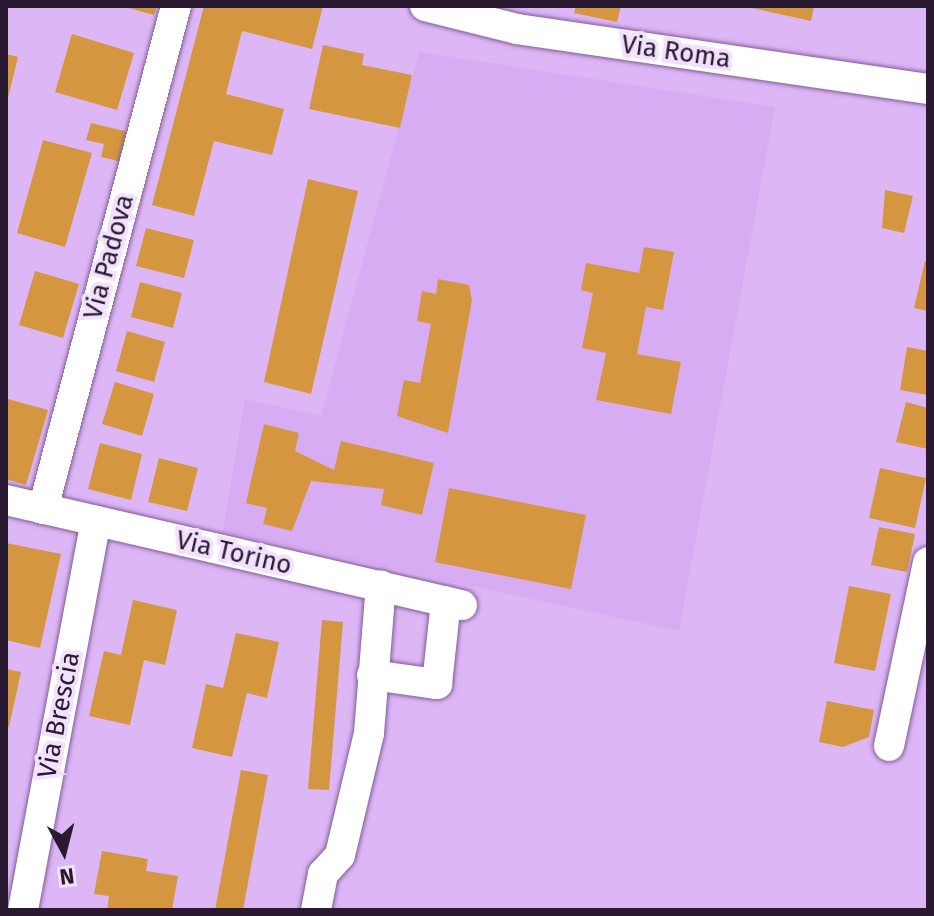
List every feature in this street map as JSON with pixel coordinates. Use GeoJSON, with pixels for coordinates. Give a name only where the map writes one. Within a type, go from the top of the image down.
{"type":"FeatureCollection","features":[{"type":"Feature","properties":{"kind":"street","name":"Via Padova"},"geometry":{"type":"LineString","coordinates":[[43,509],[176,6]]}},
{"type":"Feature","properties":{"kind":"street","name":"Via Roma"},"geometry":{"type":"LineString","coordinates":[[425,6],[517,29],[928,89]]}},
{"type":"Feature","properties":{"kind":"street","name":"Via Torino"},"geometry":{"type":"LineString","coordinates":[[6,500],[454,603],[437,684],[372,675]]}},
{"type":"Feature","properties":{"kind":"street","name":"Via Brescia"},"geometry":{"type":"LineString","coordinates":[[23,910],[96,521]]}},
{"type":"Feature","properties":{"kind":"street"},"geometry":{"type":"LineString","coordinates":[[889,746],[928,562]]}},
{"type":"Feature","properties":{"kind":"street"},"geometry":{"type":"LineString","coordinates":[[316,910],[323,874],[340,855],[369,733],[381,585]]}},
{"type":"Feature","properties":{"kind":"shaded area"},"geometry":{"type":"Polygon","coordinates":[[[419,52],[775,107],[679,631],[223,532],[245,399],[321,416],[419,52]]]}},
{"type":"Feature","properties":{"kind":"building"},"geometry":{"type":"Polygon","coordinates":[[[121,6],[157,6],[154,15],[121,6]]]}},
{"type":"Feature","properties":{"kind":"building"},"geometry":{"type":"Polygon","coordinates":[[[204,6],[323,6],[312,49],[242,31],[226,94],[284,109],[272,155],[214,141],[194,216],[152,205],[204,6]]]}},
{"type":"Feature","properties":{"kind":"building"},"geometry":{"type":"Polygon","coordinates":[[[576,6],[621,6],[617,22],[574,13],[576,6]]]}},
{"type":"Feature","properties":{"kind":"building"},"geometry":{"type":"Polygon","coordinates":[[[743,6],[814,6],[811,21],[743,6]]]}},
{"type":"Feature","properties":{"kind":"building"},"geometry":{"type":"Polygon","coordinates":[[[72,34],[134,53],[117,110],[55,92],[72,34]]]}},
{"type":"Feature","properties":{"kind":"building"},"geometry":{"type":"Polygon","coordinates":[[[323,45],[364,54],[362,65],[412,75],[400,128],[309,109],[323,45]]]}},
{"type":"Feature","properties":{"kind":"building"},"geometry":{"type":"Polygon","coordinates":[[[6,54],[18,57],[7,102],[6,102],[6,54]]]}},
{"type":"Feature","properties":{"kind":"building"},"geometry":{"type":"Polygon","coordinates":[[[91,123],[133,133],[126,163],[101,157],[104,144],[86,140],[91,123]]]}},
{"type":"Feature","properties":{"kind":"building"},"geometry":{"type":"Polygon","coordinates":[[[43,140],[92,153],[65,247],[17,233],[43,140]]]}},
{"type":"Feature","properties":{"kind":"building"},"geometry":{"type":"Polygon","coordinates":[[[308,179],[358,191],[311,394],[264,382],[308,179]]]}},
{"type":"Feature","properties":{"kind":"building"},"geometry":{"type":"Polygon","coordinates":[[[885,190],[913,196],[904,233],[882,228],[885,190]]]}},
{"type":"Feature","properties":{"kind":"building"},"geometry":{"type":"Polygon","coordinates":[[[146,228],[194,240],[184,278],[136,266],[146,228]]]}},
{"type":"Feature","properties":{"kind":"building"},"geometry":{"type":"Polygon","coordinates":[[[644,247],[674,252],[663,310],[646,307],[637,354],[681,362],[671,414],[596,400],[606,353],[582,348],[593,293],[581,290],[586,263],[639,273],[644,247]]]}},
{"type":"Feature","properties":{"kind":"building"},"geometry":{"type":"Polygon","coordinates":[[[925,261],[928,261],[928,311],[914,308],[925,261]]]}},
{"type":"Feature","properties":{"kind":"building"},"geometry":{"type":"Polygon","coordinates":[[[35,271],[79,284],[63,338],[19,325],[35,271]]]}},
{"type":"Feature","properties":{"kind":"building"},"geometry":{"type":"Polygon","coordinates":[[[438,279],[469,285],[472,300],[448,433],[397,416],[404,380],[420,383],[431,324],[417,321],[422,291],[436,294],[438,279]]]}},
{"type":"Feature","properties":{"kind":"building"},"geometry":{"type":"Polygon","coordinates":[[[140,282],[182,293],[173,328],[131,317],[140,282]]]}},
{"type":"Feature","properties":{"kind":"building"},"geometry":{"type":"Polygon","coordinates":[[[127,331],[165,342],[154,382],[116,371],[127,331]]]}},
{"type":"Feature","properties":{"kind":"building"},"geometry":{"type":"Polygon","coordinates":[[[907,347],[928,351],[928,395],[900,390],[907,347]]]}},
{"type":"Feature","properties":{"kind":"building"},"geometry":{"type":"Polygon","coordinates":[[[115,382],[154,394],[142,436],[102,424],[115,382]]]}},
{"type":"Feature","properties":{"kind":"building"},"geometry":{"type":"Polygon","coordinates":[[[8,399],[48,410],[26,485],[6,479],[8,399]]]}},
{"type":"Feature","properties":{"kind":"building"},"geometry":{"type":"Polygon","coordinates":[[[906,402],[928,408],[928,449],[896,442],[906,402]]]}},
{"type":"Feature","properties":{"kind":"building"},"geometry":{"type":"Polygon","coordinates":[[[264,424],[299,433],[295,451],[334,470],[341,441],[434,463],[422,515],[381,505],[384,489],[311,481],[292,531],[263,524],[267,508],[246,503],[264,424]]]}},
{"type":"Feature","properties":{"kind":"building"},"geometry":{"type":"Polygon","coordinates":[[[100,443],[142,454],[131,500],[88,489],[100,443]]]}},
{"type":"Feature","properties":{"kind":"building"},"geometry":{"type":"Polygon","coordinates":[[[159,458],[198,468],[187,511],[148,502],[159,458]]]}},
{"type":"Feature","properties":{"kind":"building"},"geometry":{"type":"Polygon","coordinates":[[[880,468],[926,478],[915,528],[869,518],[880,468]]]}},
{"type":"Feature","properties":{"kind":"building"},"geometry":{"type":"Polygon","coordinates":[[[449,488],[586,515],[571,589],[435,562],[449,488]]]}},
{"type":"Feature","properties":{"kind":"building"},"geometry":{"type":"Polygon","coordinates":[[[879,527],[915,534],[907,572],[871,565],[879,527]]]}},
{"type":"Feature","properties":{"kind":"building"},"geometry":{"type":"Polygon","coordinates":[[[6,543],[61,554],[40,648],[6,640],[6,543]]]}},
{"type":"Feature","properties":{"kind":"building"},"geometry":{"type":"Polygon","coordinates":[[[849,586],[891,594],[875,671],[834,663],[849,586]]]}},
{"type":"Feature","properties":{"kind":"building"},"geometry":{"type":"Polygon","coordinates":[[[133,600],[177,610],[165,665],[144,660],[130,725],[89,716],[104,651],[121,655],[133,600]]]}},
{"type":"Feature","properties":{"kind":"building"},"geometry":{"type":"Polygon","coordinates":[[[322,620],[343,622],[329,790],[308,789],[322,620]]]}},
{"type":"Feature","properties":{"kind":"building"},"geometry":{"type":"Polygon","coordinates":[[[236,633],[279,642],[267,698],[247,693],[232,757],[192,748],[206,684],[223,688],[236,633]]]}},
{"type":"Feature","properties":{"kind":"building"},"geometry":{"type":"Polygon","coordinates":[[[6,669],[21,672],[9,727],[6,726],[6,669]]]}},
{"type":"Feature","properties":{"kind":"building"},"geometry":{"type":"Polygon","coordinates":[[[827,701],[874,710],[869,737],[843,747],[819,742],[827,701]]]}},
{"type":"Feature","properties":{"kind":"building"},"geometry":{"type":"Polygon","coordinates":[[[241,770],[268,775],[243,910],[215,910],[241,770]]]}},
{"type":"Feature","properties":{"kind":"building"},"geometry":{"type":"Polygon","coordinates":[[[102,851],[148,859],[146,871],[178,876],[172,910],[107,910],[109,896],[94,894],[102,851]]]}}]}
